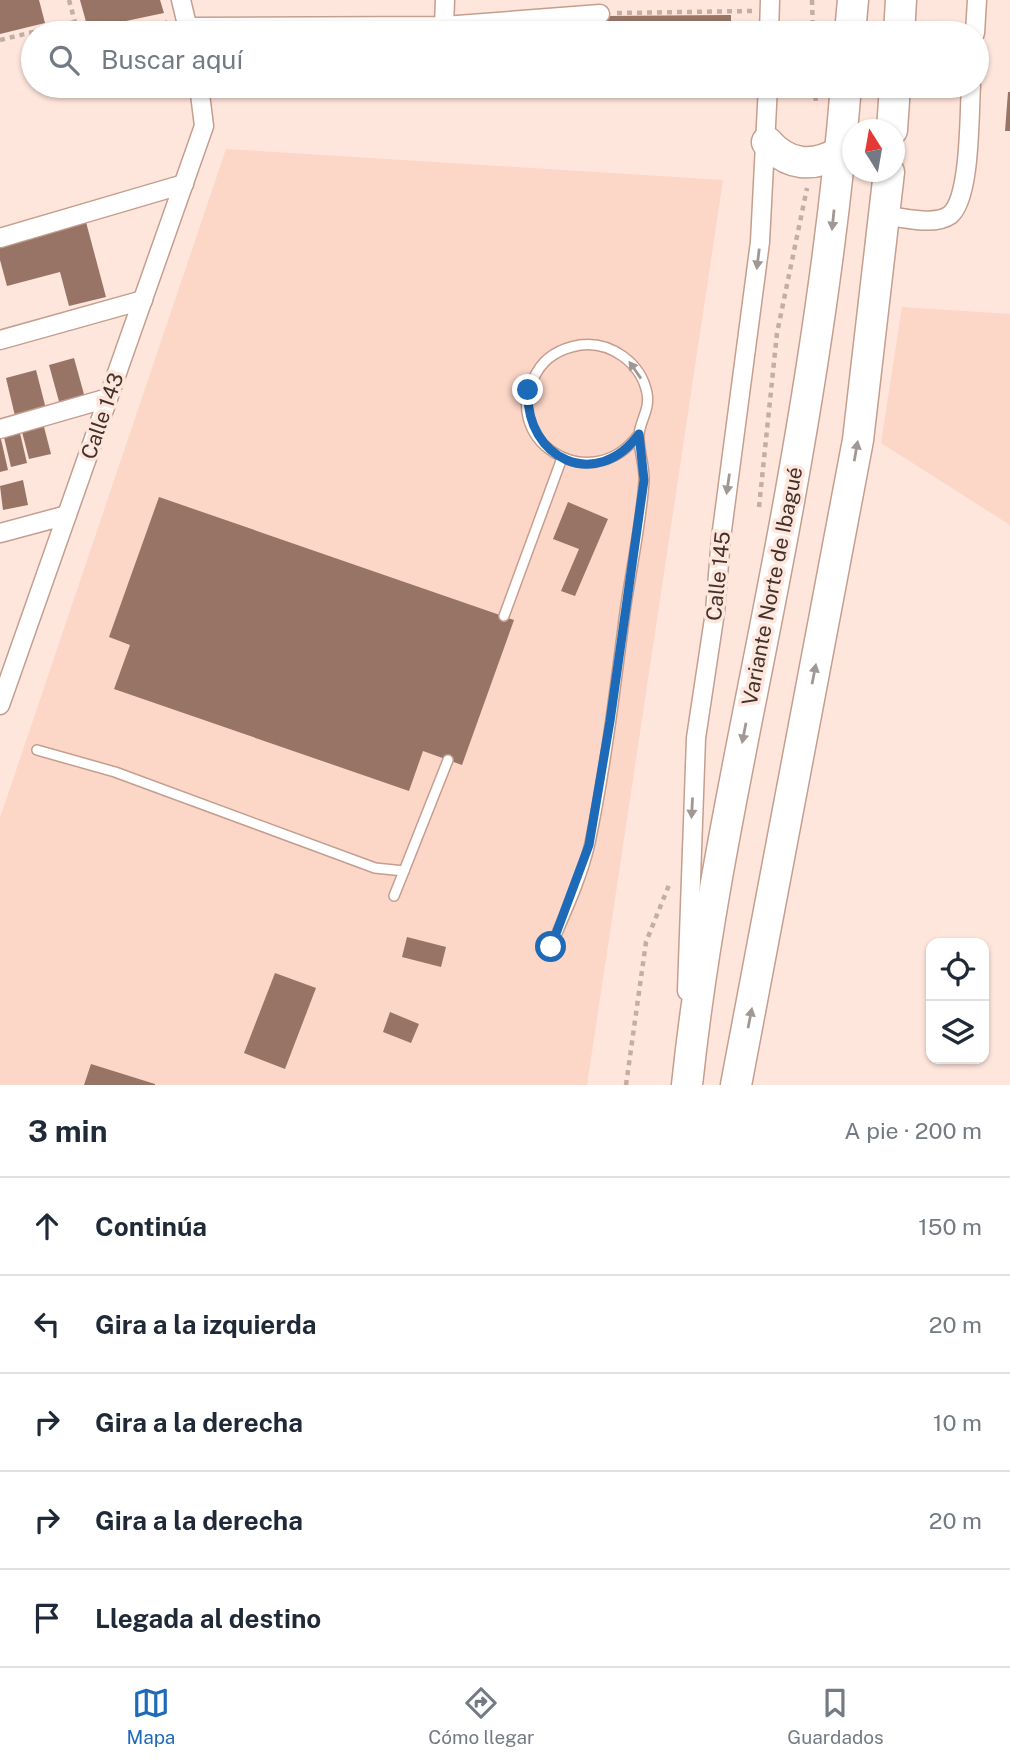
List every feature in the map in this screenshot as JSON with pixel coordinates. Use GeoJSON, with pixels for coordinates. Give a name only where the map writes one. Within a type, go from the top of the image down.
{"type":"FeatureCollection","features":[{"type":"Feature","properties":{"kind":"highway"},"geometry":{"type":"LineString","coordinates":[[851,21],[853,0]]}},
{"type":"Feature","properties":{"kind":"highway"},"geometry":{"type":"LineString","coordinates":[[900,21],[901,0]]}},
{"type":"Feature","properties":{"kind":"highway","name":"Variante Norte de Ibagué"},"geometry":{"type":"LineString","coordinates":[[688,1076],[718,870],[791,491],[828,267],[845,98]]}},
{"type":"Feature","properties":{"kind":"highway"},"geometry":{"type":"LineString","coordinates":[[893,119],[894,98]]}},
{"type":"Feature","properties":{"kind":"highway"},"geometry":{"type":"LineString","coordinates":[[767,142],[785,158],[797,163],[826,160],[840,152]]}},
{"type":"Feature","properties":{"kind":"highway"},"geometry":{"type":"LineString","coordinates":[[736,1085],[858,440],[888,182]]}},
{"type":"Feature","properties":{"kind":"street"},"geometry":{"type":"LineString","coordinates":[[181,0],[186,21]]}},
{"type":"Feature","properties":{"kind":"street"},"geometry":{"type":"LineString","coordinates":[[444,21],[445,0]]}},
{"type":"Feature","properties":{"kind":"street"},"geometry":{"type":"LineString","coordinates":[[976,21],[977,0]]}},
{"type":"Feature","properties":{"kind":"street"},"geometry":{"type":"LineString","coordinates":[[509,21],[600,14]]}},
{"type":"Feature","properties":{"kind":"street","name":"Calle 143"},"geometry":{"type":"LineString","coordinates":[[0,705],[204,126],[200,98]]}},
{"type":"Feature","properties":{"kind":"street","name":"Calle 145"},"geometry":{"type":"LineString","coordinates":[[688,1076],[689,876],[696,738],[715,611],[721,538],[760,242],[768,98]]}},
{"type":"Feature","properties":{"kind":"street"},"geometry":{"type":"LineString","coordinates":[[885,215],[930,220],[948,216],[958,205],[964,181],[970,98]]}},
{"type":"Feature","properties":{"kind":"street"},"geometry":{"type":"LineString","coordinates":[[0,238],[184,184]]}},
{"type":"Feature","properties":{"kind":"street"},"geometry":{"type":"LineString","coordinates":[[0,340],[143,300]]}},
{"type":"Feature","properties":{"kind":"street"},"geometry":{"type":"LineString","coordinates":[[0,429],[108,398]]}},
{"type":"Feature","properties":{"kind":"street"},"geometry":{"type":"LineString","coordinates":[[0,533],[67,515]]}},
{"type":"Feature","properties":{"kind":"lane"},"geometry":{"type":"LineString","coordinates":[[589,344],[610,348],[627,359],[640,374],[647,394],[647,414],[639,434],[631,445],[606,461],[591,464],[562,458],[545,447],[533,430],[527,411],[528,390],[544,364],[569,347],[589,344]]}},
{"type":"Feature","properties":{"kind":"lane"},"geometry":{"type":"LineString","coordinates":[[551,947],[567,909],[592,831],[644,480],[639,434]]}},
{"type":"Feature","properties":{"kind":"lane"},"geometry":{"type":"LineString","coordinates":[[504,616],[562,458]]}},
{"type":"Feature","properties":{"kind":"lane"},"geometry":{"type":"LineString","coordinates":[[37,750],[116,772],[374,868],[404,871]]}},
{"type":"Feature","properties":{"kind":"lane"},"geometry":{"type":"LineString","coordinates":[[394,896],[448,760]]}},
{"type":"Feature","properties":{"kind":"path"},"geometry":{"type":"LineString","coordinates":[[69,0],[75,21]]}},
{"type":"Feature","properties":{"kind":"path"},"geometry":{"type":"LineString","coordinates":[[812,0],[813,21]]}},
{"type":"Feature","properties":{"kind":"path"},"geometry":{"type":"LineString","coordinates":[[600,14],[770,5]]}},
{"type":"Feature","properties":{"kind":"path"},"geometry":{"type":"LineString","coordinates":[[166,11],[169,21]]}},
{"type":"Feature","properties":{"kind":"path"},"geometry":{"type":"LineString","coordinates":[[0,40],[21,35]]}},
{"type":"Feature","properties":{"kind":"path"},"geometry":{"type":"LineString","coordinates":[[815,98],[815,117]]}},
{"type":"Feature","properties":{"kind":"shaded area"},"geometry":{"type":"Polygon","coordinates":[[[226,149],[723,180],[587,1085],[0,1085],[0,818],[226,149]]]}},
{"type":"Feature","properties":{"kind":"shaded area"},"geometry":{"type":"Polygon","coordinates":[[[902,307],[1010,314],[1010,525],[881,443],[902,307]]]}},
{"type":"Feature","properties":{"kind":"building"},"geometry":{"type":"Polygon","coordinates":[[[0,0],[39,0],[44,21],[21,21],[21,29],[0,34],[0,0]]]}},
{"type":"Feature","properties":{"kind":"building"},"geometry":{"type":"Polygon","coordinates":[[[80,0],[160,0],[164,13],[126,21],[86,21],[80,0]]]}},
{"type":"Feature","properties":{"kind":"building"},"geometry":{"type":"Polygon","coordinates":[[[731,15],[731,21],[604,21],[604,16],[731,15]]]}},
{"type":"Feature","properties":{"kind":"building"},"geometry":{"type":"Polygon","coordinates":[[[1008,92],[1010,131],[1005,131],[1008,92]]]}},
{"type":"Feature","properties":{"kind":"building"},"geometry":{"type":"Polygon","coordinates":[[[86,222],[106,297],[69,306],[60,272],[7,286],[0,260],[0,245],[86,222]]]}},
{"type":"Feature","properties":{"kind":"building"},"geometry":{"type":"Polygon","coordinates":[[[74,358],[85,398],[60,405],[49,365],[74,358]]]}},
{"type":"Feature","properties":{"kind":"building"},"geometry":{"type":"Polygon","coordinates":[[[36,370],[46,409],[15,416],[6,378],[36,370]]]}},
{"type":"Feature","properties":{"kind":"building"},"geometry":{"type":"Polygon","coordinates":[[[43,423],[51,454],[29,459],[21,428],[43,423]]]}},
{"type":"Feature","properties":{"kind":"building"},"geometry":{"type":"Polygon","coordinates":[[[19,429],[27,463],[11,467],[3,433],[19,429]]]}},
{"type":"Feature","properties":{"kind":"building"},"geometry":{"type":"Polygon","coordinates":[[[0,435],[8,470],[0,472],[0,435]]]}},
{"type":"Feature","properties":{"kind":"building"},"geometry":{"type":"Polygon","coordinates":[[[23,480],[28,505],[3,510],[0,486],[23,480]]]}},
{"type":"Feature","properties":{"kind":"building"},"geometry":{"type":"Polygon","coordinates":[[[159,497],[514,620],[462,765],[423,751],[409,791],[114,689],[130,645],[109,637],[159,497]]]}},
{"type":"Feature","properties":{"kind":"building"},"geometry":{"type":"Polygon","coordinates":[[[568,502],[608,519],[575,596],[561,591],[579,549],[553,539],[568,502]]]}},
{"type":"Feature","properties":{"kind":"building"},"geometry":{"type":"Polygon","coordinates":[[[407,937],[446,947],[441,967],[402,957],[407,937]]]}},
{"type":"Feature","properties":{"kind":"building"},"geometry":{"type":"Polygon","coordinates":[[[275,973],[316,988],[285,1069],[244,1053],[275,973]]]}},
{"type":"Feature","properties":{"kind":"building"},"geometry":{"type":"Polygon","coordinates":[[[390,1012],[419,1024],[411,1043],[383,1032],[390,1012]]]}},
{"type":"Feature","properties":{"kind":"building"},"geometry":{"type":"Polygon","coordinates":[[[91,1064],[155,1084],[155,1085],[84,1085],[91,1064]]]}},
{"type":"Feature","properties":{"kind":"route"},"geometry":{"type":"LineString","coordinates":[[528,390],[527,411],[533,430],[545,447],[562,458],[591,464],[606,461],[619,454],[631,445],[639,434],[644,480],[610,721],[589,845],[551,947]]}}]}
